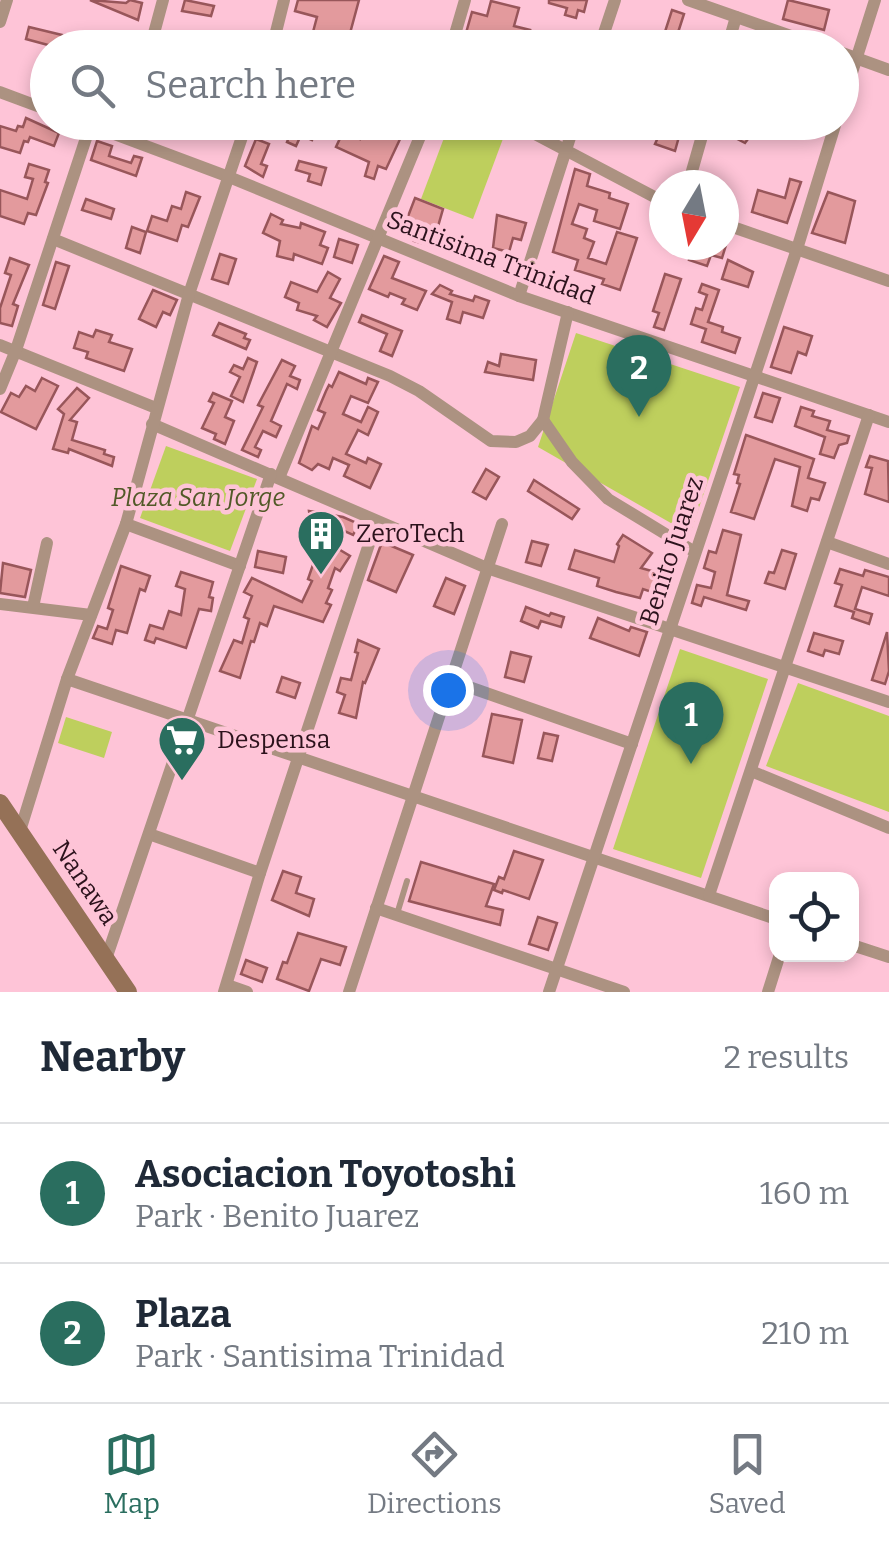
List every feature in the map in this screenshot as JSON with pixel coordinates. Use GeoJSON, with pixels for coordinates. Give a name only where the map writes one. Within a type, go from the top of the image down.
{"type":"FeatureCollection","features":[{"type":"Feature","properties":{"kind":"main road","name":"Nanawa"},"geometry":{"type":"LineString","coordinates":[[0,803],[128,992]]}},
{"type":"Feature","properties":{"kind":"street"},"geometry":{"type":"LineString","coordinates":[[0,22],[7,0]]}},
{"type":"Feature","properties":{"kind":"street"},"geometry":{"type":"LineString","coordinates":[[155,30],[163,0]]}},
{"type":"Feature","properties":{"kind":"street"},"geometry":{"type":"LineString","coordinates":[[277,30],[284,0]]}},
{"type":"Feature","properties":{"kind":"street"},"geometry":{"type":"LineString","coordinates":[[457,30],[465,0]]}},
{"type":"Feature","properties":{"kind":"street"},"geometry":{"type":"LineString","coordinates":[[605,30],[614,0]]}},
{"type":"Feature","properties":{"kind":"street"},"geometry":{"type":"LineString","coordinates":[[688,0],[773,30]]}},
{"type":"Feature","properties":{"kind":"street"},"geometry":{"type":"LineString","coordinates":[[859,49],[875,0]]}},
{"type":"Feature","properties":{"kind":"street"},"geometry":{"type":"LineString","coordinates":[[732,30],[736,17]]}},
{"type":"Feature","properties":{"kind":"street"},"geometry":{"type":"LineString","coordinates":[[859,59],[889,70]]}},
{"type":"Feature","properties":{"kind":"street"},"geometry":{"type":"LineString","coordinates":[[0,92],[30,103]]}},
{"type":"Feature","properties":{"kind":"street"},"geometry":{"type":"LineString","coordinates":[[0,390],[81,140]]}},
{"type":"Feature","properties":{"kind":"street","name":"Santisima Trinidad"},"geometry":{"type":"LineString","coordinates":[[131,140],[519,296],[889,422]]}},
{"type":"Feature","properties":{"kind":"street"},"geometry":{"type":"LineString","coordinates":[[20,831],[67,679],[126,524],[190,294],[241,140]]}},
{"type":"Feature","properties":{"kind":"street"},"geometry":{"type":"LineString","coordinates":[[106,960],[240,566],[419,140]]}},
{"type":"Feature","properties":{"kind":"street"},"geometry":{"type":"LineString","coordinates":[[542,140],[649,194]]}},
{"type":"Feature","properties":{"kind":"street"},"geometry":{"type":"LineString","coordinates":[[519,296],[570,140]]}},
{"type":"Feature","properties":{"kind":"street"},"geometry":{"type":"LineString","coordinates":[[692,170],[701,140]]}},
{"type":"Feature","properties":{"kind":"street","name":"Benito Juarez"},"geometry":{"type":"LineString","coordinates":[[550,992],[830,140]]}},
{"type":"Feature","properties":{"kind":"street"},"geometry":{"type":"LineString","coordinates":[[739,229],[889,280]]}},
{"type":"Feature","properties":{"kind":"street"},"geometry":{"type":"LineString","coordinates":[[52,239],[419,391],[491,440],[516,442],[530,436],[543,420],[568,312]]}},
{"type":"Feature","properties":{"kind":"street"},"geometry":{"type":"LineString","coordinates":[[0,345],[156,408]]}},
{"type":"Feature","properties":{"kind":"street"},"geometry":{"type":"LineString","coordinates":[[710,896],[869,416]]}},
{"type":"Feature","properties":{"kind":"street"},"geometry":{"type":"LineString","coordinates":[[543,420],[572,462],[608,500],[695,552]]}},
{"type":"Feature","properties":{"kind":"street"},"geometry":{"type":"LineString","coordinates":[[152,424],[487,568],[889,702]]}},
{"type":"Feature","properties":{"kind":"street"},"geometry":{"type":"LineString","coordinates":[[246,992],[225,989],[376,523]]}},
{"type":"Feature","properties":{"kind":"street"},"geometry":{"type":"LineString","coordinates":[[126,524],[240,566]]}},
{"type":"Feature","properties":{"kind":"street"},"geometry":{"type":"LineString","coordinates":[[349,992],[502,524]]}},
{"type":"Feature","properties":{"kind":"street"},"geometry":{"type":"LineString","coordinates":[[827,542],[889,564]]}},
{"type":"Feature","properties":{"kind":"street"},"geometry":{"type":"LineString","coordinates":[[33,607],[47,544]]}},
{"type":"Feature","properties":{"kind":"street"},"geometry":{"type":"LineString","coordinates":[[0,604],[91,614]]}},
{"type":"Feature","properties":{"kind":"street"},"geometry":{"type":"LineString","coordinates":[[67,679],[769,917]]}},
{"type":"Feature","properties":{"kind":"street"},"geometry":{"type":"LineString","coordinates":[[448,680],[632,744]]}},
{"type":"Feature","properties":{"kind":"street"},"geometry":{"type":"LineString","coordinates":[[751,771],[889,828]]}},
{"type":"Feature","properties":{"kind":"street"},"geometry":{"type":"LineString","coordinates":[[149,834],[260,873]]}},
{"type":"Feature","properties":{"kind":"street"},"geometry":{"type":"LineString","coordinates":[[376,908],[624,992]]}},
{"type":"Feature","properties":{"kind":"street"},"geometry":{"type":"LineString","coordinates":[[859,947],[889,958]]}},
{"type":"Feature","properties":{"kind":"street"},"geometry":{"type":"LineString","coordinates":[[768,992],[777,962]]}},
{"type":"Feature","properties":{"kind":"lane"},"geometry":{"type":"LineString","coordinates":[[396,916],[407,880]]}},
{"type":"Feature","properties":{"kind":"green space"},"geometry":{"type":"Polygon","coordinates":[[[443,140],[503,140],[473,219],[421,199],[443,140]]]}},
{"type":"Feature","properties":{"kind":"green space"},"geometry":{"type":"Polygon","coordinates":[[[576,333],[740,387],[690,534],[538,447],[576,333]]]}},
{"type":"Feature","properties":{"kind":"green space","name":"Plaza San Jorge"},"geometry":{"type":"Polygon","coordinates":[[[166,446],[257,479],[230,551],[140,518],[166,446]]]}},
{"type":"Feature","properties":{"kind":"green space"},"geometry":{"type":"Polygon","coordinates":[[[680,649],[768,679],[701,878],[613,849],[680,649]]]}},
{"type":"Feature","properties":{"kind":"green space"},"geometry":{"type":"Polygon","coordinates":[[[798,683],[889,716],[889,812],[766,766],[798,683]]]}},
{"type":"Feature","properties":{"kind":"green space"},"geometry":{"type":"Polygon","coordinates":[[[66,717],[112,732],[104,758],[58,743],[66,717]]]}},
{"type":"Feature","properties":{"kind":"building"},"geometry":{"type":"Polygon","coordinates":[[[90,0],[130,0],[142,3],[138,20],[90,0]]]}},
{"type":"Feature","properties":{"kind":"building"},"geometry":{"type":"Polygon","coordinates":[[[185,0],[214,6],[211,16],[182,11],[185,0]]]}},
{"type":"Feature","properties":{"kind":"building"},"geometry":{"type":"Polygon","coordinates":[[[298,0],[359,0],[351,30],[314,30],[317,17],[295,11],[298,0]]]}},
{"type":"Feature","properties":{"kind":"building"},"geometry":{"type":"Polygon","coordinates":[[[549,0],[587,0],[584,12],[578,10],[576,18],[565,15],[567,8],[549,0]]]}},
{"type":"Feature","properties":{"kind":"building"},"geometry":{"type":"Polygon","coordinates":[[[788,0],[829,10],[824,30],[783,19],[788,0]]]}},
{"type":"Feature","properties":{"kind":"building"},"geometry":{"type":"Polygon","coordinates":[[[491,1],[519,8],[514,26],[530,30],[467,30],[472,12],[487,16],[491,1]]]}},
{"type":"Feature","properties":{"kind":"building"},"geometry":{"type":"Polygon","coordinates":[[[672,10],[684,14],[679,30],[666,30],[672,10]]]}},
{"type":"Feature","properties":{"kind":"building"},"geometry":{"type":"Polygon","coordinates":[[[26,118],[30,120],[30,137],[20,153],[0,147],[0,126],[16,131],[18,126],[23,127],[26,118]]]}},
{"type":"Feature","properties":{"kind":"building"},"geometry":{"type":"Polygon","coordinates":[[[256,140],[269,144],[261,164],[267,166],[263,177],[245,166],[256,140]]]}},
{"type":"Feature","properties":{"kind":"building"},"geometry":{"type":"Polygon","coordinates":[[[339,140],[400,140],[386,169],[378,166],[374,179],[365,176],[369,162],[336,147],[339,140]]]}},
{"type":"Feature","properties":{"kind":"building"},"geometry":{"type":"Polygon","coordinates":[[[657,140],[678,140],[675,151],[655,144],[657,140]]]}},
{"type":"Feature","properties":{"kind":"building"},"geometry":{"type":"Polygon","coordinates":[[[97,141],[112,146],[109,156],[131,163],[134,156],[142,158],[136,176],[91,160],[97,141]]]}},
{"type":"Feature","properties":{"kind":"building"},"geometry":{"type":"Polygon","coordinates":[[[299,161],[326,168],[321,185],[308,181],[310,174],[296,170],[299,161]]]}},
{"type":"Feature","properties":{"kind":"building"},"geometry":{"type":"Polygon","coordinates":[[[29,164],[49,170],[45,182],[48,183],[36,215],[28,213],[24,224],[0,216],[0,190],[27,199],[33,179],[25,177],[29,164]]]}},
{"type":"Feature","properties":{"kind":"building"},"geometry":{"type":"Polygon","coordinates":[[[575,169],[590,174],[587,186],[628,204],[620,229],[594,221],[597,210],[579,204],[572,224],[587,229],[584,238],[594,242],[588,258],[606,264],[617,232],[637,238],[620,290],[602,284],[604,279],[575,270],[578,260],[553,252],[575,169]]]}},
{"type":"Feature","properties":{"kind":"building"},"geometry":{"type":"Polygon","coordinates":[[[790,179],[801,182],[787,223],[752,212],[758,190],[785,198],[790,179]]]}},
{"type":"Feature","properties":{"kind":"building"},"geometry":{"type":"Polygon","coordinates":[[[186,192],[200,197],[188,227],[182,225],[177,241],[147,231],[152,216],[167,221],[172,206],[181,209],[186,192]]]}},
{"type":"Feature","properties":{"kind":"building"},"geometry":{"type":"Polygon","coordinates":[[[828,192],[855,201],[845,243],[812,233],[828,192]]]}},
{"type":"Feature","properties":{"kind":"building"},"geometry":{"type":"Polygon","coordinates":[[[415,198],[443,209],[437,230],[444,232],[439,248],[414,241],[416,236],[402,232],[415,198]]]}},
{"type":"Feature","properties":{"kind":"building"},"geometry":{"type":"Polygon","coordinates":[[[86,199],[114,209],[111,219],[82,210],[86,199]]]}},
{"type":"Feature","properties":{"kind":"building"},"geometry":{"type":"Polygon","coordinates":[[[271,214],[283,220],[281,224],[300,228],[301,223],[325,232],[320,245],[328,248],[322,264],[294,254],[293,260],[277,256],[280,241],[263,233],[271,214]]]}},
{"type":"Feature","properties":{"kind":"building"},"geometry":{"type":"Polygon","coordinates":[[[497,215],[526,223],[521,240],[513,238],[509,252],[493,248],[497,215]]]}},
{"type":"Feature","properties":{"kind":"building"},"geometry":{"type":"Polygon","coordinates":[[[132,227],[146,232],[140,253],[126,248],[132,227]]]}},
{"type":"Feature","properties":{"kind":"building"},"geometry":{"type":"Polygon","coordinates":[[[339,239],[358,245],[352,263],[334,257],[339,239]]]}},
{"type":"Feature","properties":{"kind":"building"},"geometry":{"type":"Polygon","coordinates":[[[220,254],[236,259],[228,284],[212,279],[220,254]]]}},
{"type":"Feature","properties":{"kind":"building"},"geometry":{"type":"Polygon","coordinates":[[[384,256],[399,262],[392,278],[426,291],[417,310],[402,304],[405,299],[369,289],[384,256]]]}},
{"type":"Feature","properties":{"kind":"building"},"geometry":{"type":"Polygon","coordinates":[[[10,258],[29,265],[13,304],[18,306],[12,326],[0,323],[0,308],[11,275],[5,273],[10,258]]]}},
{"type":"Feature","properties":{"kind":"building"},"geometry":{"type":"Polygon","coordinates":[[[728,260],[753,272],[748,287],[722,279],[728,260]]]}},
{"type":"Feature","properties":{"kind":"building"},"geometry":{"type":"Polygon","coordinates":[[[56,262],[69,266],[55,309],[43,305],[56,262]]]}},
{"type":"Feature","properties":{"kind":"building"},"geometry":{"type":"Polygon","coordinates":[[[328,272],[340,279],[330,298],[341,303],[327,327],[314,320],[317,316],[297,310],[299,303],[285,297],[291,282],[317,292],[328,272]]]}},
{"type":"Feature","properties":{"kind":"building"},"geometry":{"type":"Polygon","coordinates":[[[665,274],[681,279],[664,330],[654,327],[659,313],[653,311],[665,274]]]}},
{"type":"Feature","properties":{"kind":"building"},"geometry":{"type":"Polygon","coordinates":[[[702,284],[719,290],[708,322],[740,338],[735,353],[702,342],[706,329],[691,324],[696,308],[702,310],[707,295],[699,292],[702,284]]]}},
{"type":"Feature","properties":{"kind":"building"},"geometry":{"type":"Polygon","coordinates":[[[440,285],[452,291],[450,294],[489,301],[483,318],[463,312],[460,323],[447,319],[452,302],[432,294],[440,285]]]}},
{"type":"Feature","properties":{"kind":"building"},"geometry":{"type":"Polygon","coordinates":[[[153,290],[177,300],[170,315],[163,312],[156,327],[139,319],[153,290]]]}},
{"type":"Feature","properties":{"kind":"building"},"geometry":{"type":"Polygon","coordinates":[[[362,315],[402,331],[392,356],[380,351],[387,334],[359,322],[362,315]]]}},
{"type":"Feature","properties":{"kind":"building"},"geometry":{"type":"Polygon","coordinates":[[[219,323],[246,334],[244,338],[250,340],[246,349],[213,335],[219,323]]]}},
{"type":"Feature","properties":{"kind":"building"},"geometry":{"type":"Polygon","coordinates":[[[784,327],[812,336],[806,355],[798,352],[791,373],[771,367],[784,327]]]}},
{"type":"Feature","properties":{"kind":"building"},"geometry":{"type":"Polygon","coordinates":[[[96,330],[112,335],[109,342],[132,349],[124,371],[86,358],[88,352],[74,348],[79,332],[93,337],[96,330]]]}},
{"type":"Feature","properties":{"kind":"building"},"geometry":{"type":"Polygon","coordinates":[[[501,354],[536,360],[533,380],[485,372],[488,362],[499,366],[501,354]]]}},
{"type":"Feature","properties":{"kind":"building"},"geometry":{"type":"Polygon","coordinates":[[[248,358],[257,362],[243,402],[231,396],[240,377],[230,372],[234,365],[243,369],[248,358]]]}},
{"type":"Feature","properties":{"kind":"building"},"geometry":{"type":"Polygon","coordinates":[[[282,360],[295,366],[290,376],[300,380],[297,389],[287,384],[271,421],[281,426],[276,437],[263,431],[255,447],[261,450],[258,457],[242,450],[263,407],[258,405],[282,360]]]}},
{"type":"Feature","properties":{"kind":"building"},"geometry":{"type":"Polygon","coordinates":[[[339,372],[366,384],[368,378],[378,382],[368,403],[351,396],[343,414],[361,422],[368,407],[378,412],[368,435],[358,430],[346,454],[366,463],[368,458],[381,464],[370,488],[344,476],[349,465],[333,458],[329,469],[318,464],[312,470],[299,463],[312,426],[318,429],[325,413],[318,410],[326,391],[339,372]]]}},
{"type":"Feature","properties":{"kind":"building"},"geometry":{"type":"Polygon","coordinates":[[[42,378],[58,386],[36,429],[1,412],[11,393],[19,397],[26,386],[35,391],[42,378]]]}},
{"type":"Feature","properties":{"kind":"building"},"geometry":{"type":"Polygon","coordinates":[[[77,388],[89,398],[70,420],[77,422],[72,440],[105,450],[104,454],[114,457],[112,466],[69,449],[68,453],[53,449],[64,414],[58,409],[77,388]]]}},
{"type":"Feature","properties":{"kind":"building"},"geometry":{"type":"Polygon","coordinates":[[[213,393],[232,401],[225,417],[234,421],[225,444],[214,439],[216,434],[202,428],[214,403],[209,401],[213,393]]]}},
{"type":"Feature","properties":{"kind":"building"},"geometry":{"type":"Polygon","coordinates":[[[763,393],[780,398],[772,422],[755,417],[763,393]]]}},
{"type":"Feature","properties":{"kind":"building"},"geometry":{"type":"Polygon","coordinates":[[[801,407],[814,411],[812,416],[830,421],[827,430],[849,436],[847,443],[839,445],[834,458],[820,454],[825,437],[795,426],[801,407]]]}},
{"type":"Feature","properties":{"kind":"building"},"geometry":{"type":"Polygon","coordinates":[[[746,435],[814,459],[808,478],[825,483],[819,500],[811,498],[807,511],[792,506],[800,467],[775,459],[754,519],[731,512],[740,484],[739,475],[734,474],[746,435]]]}},
{"type":"Feature","properties":{"kind":"building"},"geometry":{"type":"Polygon","coordinates":[[[870,456],[888,461],[889,502],[865,494],[872,468],[866,467],[870,456]]]}},
{"type":"Feature","properties":{"kind":"building"},"geometry":{"type":"Polygon","coordinates":[[[486,469],[499,477],[486,499],[473,492],[486,469]]]}},
{"type":"Feature","properties":{"kind":"building"},"geometry":{"type":"Polygon","coordinates":[[[534,480],[579,509],[572,519],[528,491],[534,480]]]}},
{"type":"Feature","properties":{"kind":"building"},"geometry":{"type":"Polygon","coordinates":[[[309,511],[359,524],[353,535],[329,524],[326,541],[306,537],[309,524],[326,530],[310,518],[309,511]]]}},
{"type":"Feature","properties":{"kind":"building"},"geometry":{"type":"Polygon","coordinates":[[[723,530],[741,535],[727,595],[749,601],[746,610],[704,597],[701,606],[692,603],[697,585],[711,588],[715,572],[704,568],[709,551],[716,553],[723,530]]]}},
{"type":"Feature","properties":{"kind":"building"},"geometry":{"type":"Polygon","coordinates":[[[623,535],[652,553],[641,568],[673,577],[667,597],[643,589],[640,598],[616,592],[597,586],[599,578],[569,569],[575,550],[614,562],[623,535]]]}},
{"type":"Feature","properties":{"kind":"building"},"geometry":{"type":"Polygon","coordinates":[[[325,541],[350,556],[340,571],[335,568],[326,603],[331,605],[323,622],[274,606],[267,626],[260,623],[254,642],[251,641],[240,678],[220,671],[234,640],[242,643],[249,619],[244,617],[252,596],[244,592],[252,578],[302,602],[312,581],[308,579],[316,556],[325,541]]]}},
{"type":"Feature","properties":{"kind":"building"},"geometry":{"type":"Polygon","coordinates":[[[532,541],[548,545],[541,566],[526,562],[532,541]]]}},
{"type":"Feature","properties":{"kind":"building"},"geometry":{"type":"Polygon","coordinates":[[[382,542],[413,555],[396,592],[368,580],[382,542]]]}},
{"type":"Feature","properties":{"kind":"building"},"geometry":{"type":"Polygon","coordinates":[[[782,550],[796,554],[785,589],[765,583],[769,572],[774,573],[782,550]]]}},
{"type":"Feature","properties":{"kind":"building"},"geometry":{"type":"Polygon","coordinates":[[[258,551],[286,557],[283,573],[255,567],[258,551]]]}},
{"type":"Feature","properties":{"kind":"building"},"geometry":{"type":"Polygon","coordinates":[[[3,563],[31,570],[25,597],[0,593],[3,563]]]}},
{"type":"Feature","properties":{"kind":"building"},"geometry":{"type":"Polygon","coordinates":[[[121,566],[150,576],[145,591],[140,589],[127,633],[116,630],[112,644],[93,638],[98,626],[107,629],[113,610],[108,608],[121,566]]]}},
{"type":"Feature","properties":{"kind":"building"},"geometry":{"type":"Polygon","coordinates":[[[840,569],[863,576],[865,570],[889,577],[889,596],[862,587],[855,609],[872,614],[869,624],[852,618],[854,612],[835,606],[842,585],[835,583],[840,569]]]}},
{"type":"Feature","properties":{"kind":"building"},"geometry":{"type":"Polygon","coordinates":[[[181,572],[213,582],[211,611],[199,609],[186,648],[156,638],[154,643],[145,640],[150,625],[163,629],[169,611],[181,615],[185,589],[176,586],[181,572]]]}},
{"type":"Feature","properties":{"kind":"building"},"geometry":{"type":"Polygon","coordinates":[[[446,578],[465,586],[454,614],[434,606],[446,578]]]}},
{"type":"Feature","properties":{"kind":"building"},"geometry":{"type":"Polygon","coordinates":[[[526,607],[564,617],[561,627],[541,621],[538,628],[521,621],[526,607]]]}},
{"type":"Feature","properties":{"kind":"building"},"geometry":{"type":"Polygon","coordinates":[[[598,618],[629,631],[631,627],[647,632],[639,656],[590,638],[598,618]]]}},
{"type":"Feature","properties":{"kind":"building"},"geometry":{"type":"Polygon","coordinates":[[[887,632],[889,671],[885,684],[872,680],[887,632]]]}},
{"type":"Feature","properties":{"kind":"building"},"geometry":{"type":"Polygon","coordinates":[[[814,633],[843,641],[839,654],[825,650],[823,656],[808,651],[814,633]]]}},
{"type":"Feature","properties":{"kind":"building"},"geometry":{"type":"Polygon","coordinates":[[[358,640],[379,649],[363,682],[356,718],[339,713],[345,695],[337,692],[341,678],[351,680],[358,640]]]}},
{"type":"Feature","properties":{"kind":"building"},"geometry":{"type":"Polygon","coordinates":[[[511,652],[531,657],[524,682],[505,677],[511,652]]]}},
{"type":"Feature","properties":{"kind":"building"},"geometry":{"type":"Polygon","coordinates":[[[282,677],[300,683],[295,698],[277,692],[282,677]]]}},
{"type":"Feature","properties":{"kind":"building"},"geometry":{"type":"Polygon","coordinates":[[[492,714],[522,720],[513,763],[483,756],[492,714]]]}},
{"type":"Feature","properties":{"kind":"building"},"geometry":{"type":"Polygon","coordinates":[[[544,733],[558,736],[552,761],[538,758],[544,733]]]}},
{"type":"Feature","properties":{"kind":"building"},"geometry":{"type":"Polygon","coordinates":[[[514,851],[543,860],[529,899],[494,890],[499,877],[504,879],[514,851]]]}},
{"type":"Feature","properties":{"kind":"building"},"geometry":{"type":"Polygon","coordinates":[[[421,862],[494,884],[486,906],[503,910],[500,925],[409,901],[421,862]]]}},
{"type":"Feature","properties":{"kind":"building"},"geometry":{"type":"Polygon","coordinates":[[[283,871],[301,877],[296,893],[314,899],[309,916],[272,900],[283,871]]]}},
{"type":"Feature","properties":{"kind":"building"},"geometry":{"type":"Polygon","coordinates":[[[538,917],[557,923],[548,950],[529,944],[538,917]]]}},
{"type":"Feature","properties":{"kind":"building"},"geometry":{"type":"Polygon","coordinates":[[[298,933],[346,947],[340,965],[321,959],[309,991],[277,979],[298,933]]]}},
{"type":"Feature","properties":{"kind":"building"},"geometry":{"type":"Polygon","coordinates":[[[246,960],[267,968],[262,982],[241,974],[246,960]]]}},
{"type":"Feature","properties":{"kind":"place","name":"Plaza"},"geometry":{"type":"Point","coordinates":[639,417]}},
{"type":"Feature","properties":{"kind":"place","name":"ZeroTech"},"geometry":{"type":"Point","coordinates":[321,576]}},
{"type":"Feature","properties":{"kind":"place","name":"Asociacion Toyotoshi"},"geometry":{"type":"Point","coordinates":[691,764]}},
{"type":"Feature","properties":{"kind":"place","name":"Despensa"},"geometry":{"type":"Point","coordinates":[182,782]}}]}
